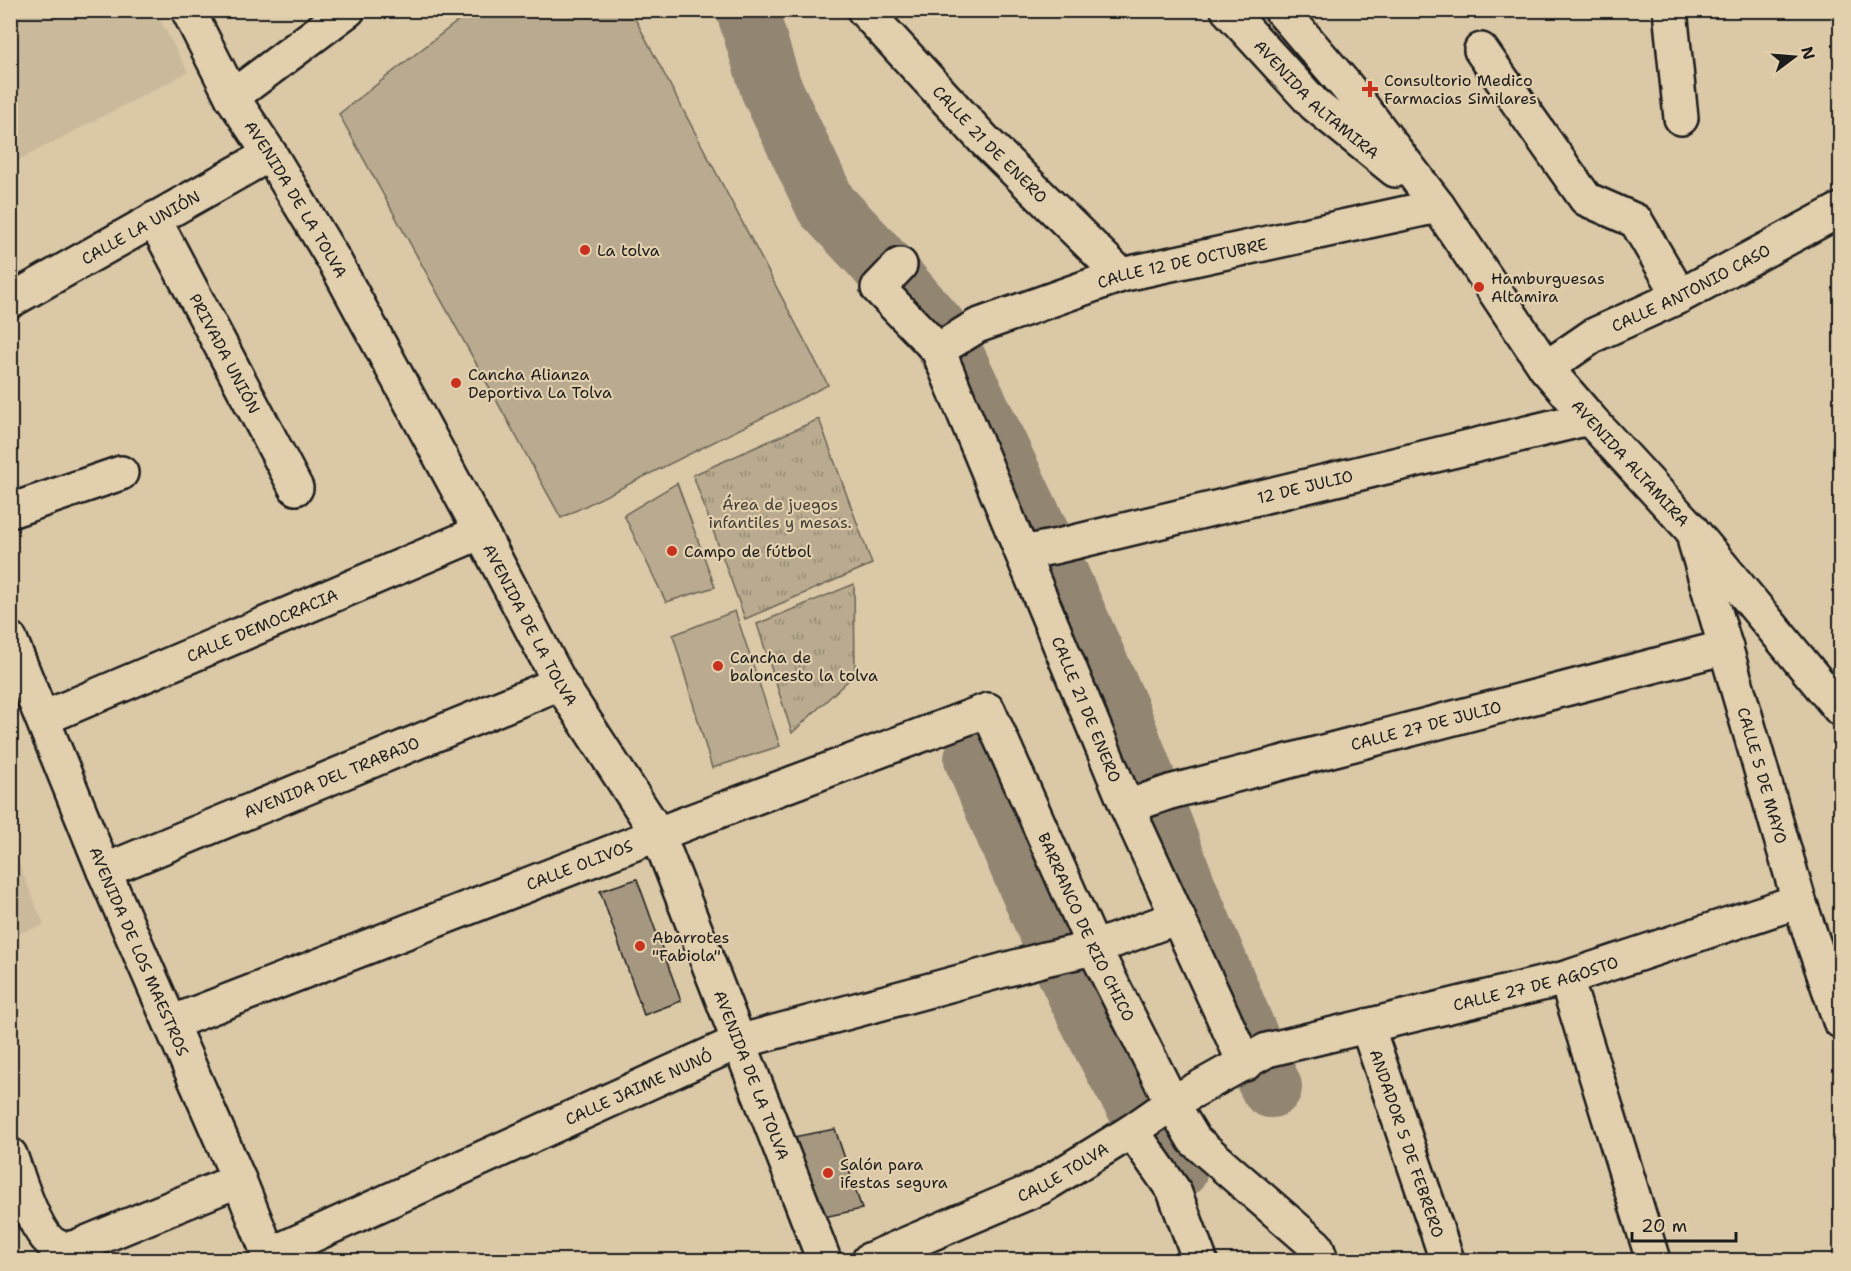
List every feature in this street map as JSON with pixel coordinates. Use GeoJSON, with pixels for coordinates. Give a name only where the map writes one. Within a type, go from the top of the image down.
{"type":"FeatureCollection","features":[{"type":"Feature","properties":{"kind":"street","name":"AVENIDA DE LA TOLVA"},"geometry":{"type":"LineString","coordinates":[[188,10],[232,97],[270,154],[335,262],[482,532],[560,683],[658,834],[824,1260]]}},
{"type":"Feature","properties":{"kind":"street"},"geometry":{"type":"LineString","coordinates":[[232,97],[348,10]]}},
{"type":"Feature","properties":{"kind":"street","name":"CALLE 21 DE ENERO"},"geometry":{"type":"LineString","coordinates":[[864,10],[984,140],[1121,275]]}},
{"type":"Feature","properties":{"kind":"street","name":"AVENIDA ALTAMIRA"},"geometry":{"type":"LineString","coordinates":[[1228,10],[1315,105],[1438,206]]}},
{"type":"Feature","properties":{"kind":"street","name":"AVENIDA ALTAMIRA"},"geometry":{"type":"LineString","coordinates":[[1281,10],[1347,87],[1438,206],[1546,368],[1691,529],[1840,709]]}},
{"type":"Feature","properties":{"kind":"street"},"geometry":{"type":"LineString","coordinates":[[1670,10],[1681,118]]}},
{"type":"Feature","properties":{"kind":"street"},"geometry":{"type":"LineString","coordinates":[[1481,50],[1586,199],[1636,221],[1680,296]]}},
{"type":"Feature","properties":{"kind":"street","name":"CALLE LA UNIÓN"},"geometry":{"type":"LineString","coordinates":[[10,301],[270,154]]}},
{"type":"Feature","properties":{"kind":"street","name":"CALLE 12 DE OCTUBRE"},"geometry":{"type":"LineString","coordinates":[[938,350],[977,327],[1121,275],[1438,206]]}},
{"type":"Feature","properties":{"kind":"street","name":"CALLE ANTONIO CASO"},"geometry":{"type":"LineString","coordinates":[[1546,368],[1594,335],[1680,296],[1840,210]]}},
{"type":"Feature","properties":{"kind":"street","name":"PRIVADA UNIÓN"},"geometry":{"type":"LineString","coordinates":[[154,219],[296,488]]}},
{"type":"Feature","properties":{"kind":"street"},"geometry":{"type":"LineString","coordinates":[[889,276],[938,350]]}},
{"type":"Feature","properties":{"kind":"street","name":"CALLE 21 DE ENERO"},"geometry":{"type":"LineString","coordinates":[[938,350],[1038,548],[1127,807],[1178,917],[1256,1057]]}},
{"type":"Feature","properties":{"kind":"street","name":"12 DE JULIO"},"geometry":{"type":"LineString","coordinates":[[1038,548],[1589,418]]}},
{"type":"Feature","properties":{"kind":"street"},"geometry":{"type":"LineString","coordinates":[[10,512],[121,473]]}},
{"type":"Feature","properties":{"kind":"street","name":"CALLE 5 DE MAYO"},"geometry":{"type":"LineString","coordinates":[[1691,529],[1799,901],[1840,1021]]}},
{"type":"Feature","properties":{"kind":"street","name":"CALLE DEMOCRACIA"},"geometry":{"type":"LineString","coordinates":[[44,718],[482,532]]}},
{"type":"Feature","properties":{"kind":"street","name":"AVENIDA DE LOS MAESTROS"},"geometry":{"type":"LineString","coordinates":[[10,639],[105,871],[239,1180],[270,1258]]}},
{"type":"Feature","properties":{"kind":"street","name":"CALLE 27 DE JULIO"},"geometry":{"type":"LineString","coordinates":[[1127,807],[1170,792],[1726,647]]}},
{"type":"Feature","properties":{"kind":"street","name":"AVENIDA DEL TRABAJO"},"geometry":{"type":"LineString","coordinates":[[105,871],[560,683]]}},
{"type":"Feature","properties":{"kind":"street","name":"CALLE OLIVOS"},"geometry":{"type":"LineString","coordinates":[[171,1023],[658,834],[988,710]]}},
{"type":"Feature","properties":{"kind":"street","name":"BARRANCO DE RIO CHICO"},"geometry":{"type":"LineString","coordinates":[[988,710],[1085,950],[1200,1260]]}},
{"type":"Feature","properties":{"kind":"street","name":"CALLE 27 DE AGOSTO"},"geometry":{"type":"LineString","coordinates":[[1256,1057],[1367,1026],[1566,978],[1799,901]]}},
{"type":"Feature","properties":{"kind":"street","name":"CALLE JAIME NUNÓ"},"geometry":{"type":"LineString","coordinates":[[270,1258],[738,1042],[1085,950],[1178,917]]}},
{"type":"Feature","properties":{"kind":"street"},"geometry":{"type":"LineString","coordinates":[[1566,978],[1653,1260]]}},
{"type":"Feature","properties":{"kind":"street","name":"ANDADOR 5 DE FEBRERO"},"geometry":{"type":"LineString","coordinates":[[1367,1026],[1447,1260]]}},
{"type":"Feature","properties":{"kind":"street","name":"CALLE TOLVA"},"geometry":{"type":"LineString","coordinates":[[869,1260],[1041,1187],[1149,1119],[1256,1057]]}},
{"type":"Feature","properties":{"kind":"street","name":"BARRANCO DE RIO CHICO"},"geometry":{"type":"LineString","coordinates":[[1149,1119],[1194,1140],[1316,1246],[1321,1260]]}},
{"type":"Feature","properties":{"kind":"street"},"geometry":{"type":"LineString","coordinates":[[10,1155],[38,1226],[49,1241],[61,1248],[76,1247],[239,1180]]}},
{"type":"Feature","properties":{"kind":"shaded area"},"geometry":{"type":"Polygon","coordinates":[[[11,10],[155,11],[188,72],[11,164],[11,10]]]}},
{"type":"Feature","properties":{"kind":"shaded area"},"geometry":{"type":"Polygon","coordinates":[[[10,843],[44,925],[11,936],[10,936],[10,843]]]}},
{"type":"Feature","properties":{"kind":"green space","name":"La tolva"},"geometry":{"type":"Polygon","coordinates":[[[472,10],[631,11],[828,385],[561,518],[339,114],[472,10]]]}},
{"type":"Feature","properties":{"kind":"green space","name":"Área de juegos infantiles y mesas."},"geometry":{"type":"Polygon","coordinates":[[[819,419],[872,564],[745,619],[693,475],[819,419]]]}},
{"type":"Feature","properties":{"kind":"green space","name":"Campo de fútbol"},"geometry":{"type":"Polygon","coordinates":[[[677,483],[715,587],[666,602],[624,515],[677,483]]]}},
{"type":"Feature","properties":{"kind":"green space"},"geometry":{"type":"Polygon","coordinates":[[[854,584],[855,674],[792,733],[757,624],[854,584]]]}},
{"type":"Feature","properties":{"kind":"green space","name":"Cancha de baloncesto la tolva"},"geometry":{"type":"Polygon","coordinates":[[[735,611],[780,746],[712,768],[673,635],[735,611]]]}},
{"type":"Feature","properties":{"kind":"building","name":"Abarrotes \"Fabiola\""},"geometry":{"type":"Polygon","coordinates":[[[637,879],[681,1001],[644,1015],[600,891],[637,879]]]}},
{"type":"Feature","properties":{"kind":"building","name":"Salón para ifestas segura"},"geometry":{"type":"Polygon","coordinates":[[[835,1129],[862,1209],[824,1217],[793,1137],[835,1129]]]}},
{"type":"Feature","properties":{"kind":"waterway"},"geometry":{"type":"LineString","coordinates":[[747,10],[771,88],[826,205],[936,328],[957,363],[1051,560],[1119,712],[1187,892],[1256,1057],[1271,1087]]}},
{"type":"Feature","properties":{"kind":"waterway"},"geometry":{"type":"LineString","coordinates":[[975,759],[1066,969],[1091,1021],[1146,1121],[1177,1169]]}},
{"type":"Feature","properties":{"kind":"place","name":"Consultorio Medico Farmacias Similares"},"geometry":{"type":"Point","coordinates":[1370,89]}},
{"type":"Feature","properties":{"kind":"place","name":"La tolva"},"geometry":{"type":"Point","coordinates":[585,250]}},
{"type":"Feature","properties":{"kind":"place","name":"Hamburguesas Altamira"},"geometry":{"type":"Point","coordinates":[1479,287]}},
{"type":"Feature","properties":{"kind":"place","name":"Cancha Alianza Deportiva La Tolva"},"geometry":{"type":"Point","coordinates":[456,383]}},
{"type":"Feature","properties":{"kind":"place","name":"Campo de fútbol"},"geometry":{"type":"Point","coordinates":[672,551]}},
{"type":"Feature","properties":{"kind":"place","name":"Cancha de baloncesto la tolva"},"geometry":{"type":"Point","coordinates":[718,666]}},
{"type":"Feature","properties":{"kind":"place","name":"Abarrotes \"Fabiola\""},"geometry":{"type":"Point","coordinates":[640,946]}},
{"type":"Feature","properties":{"kind":"place","name":"Salón para ifestas segura"},"geometry":{"type":"Point","coordinates":[828,1173]}}]}
